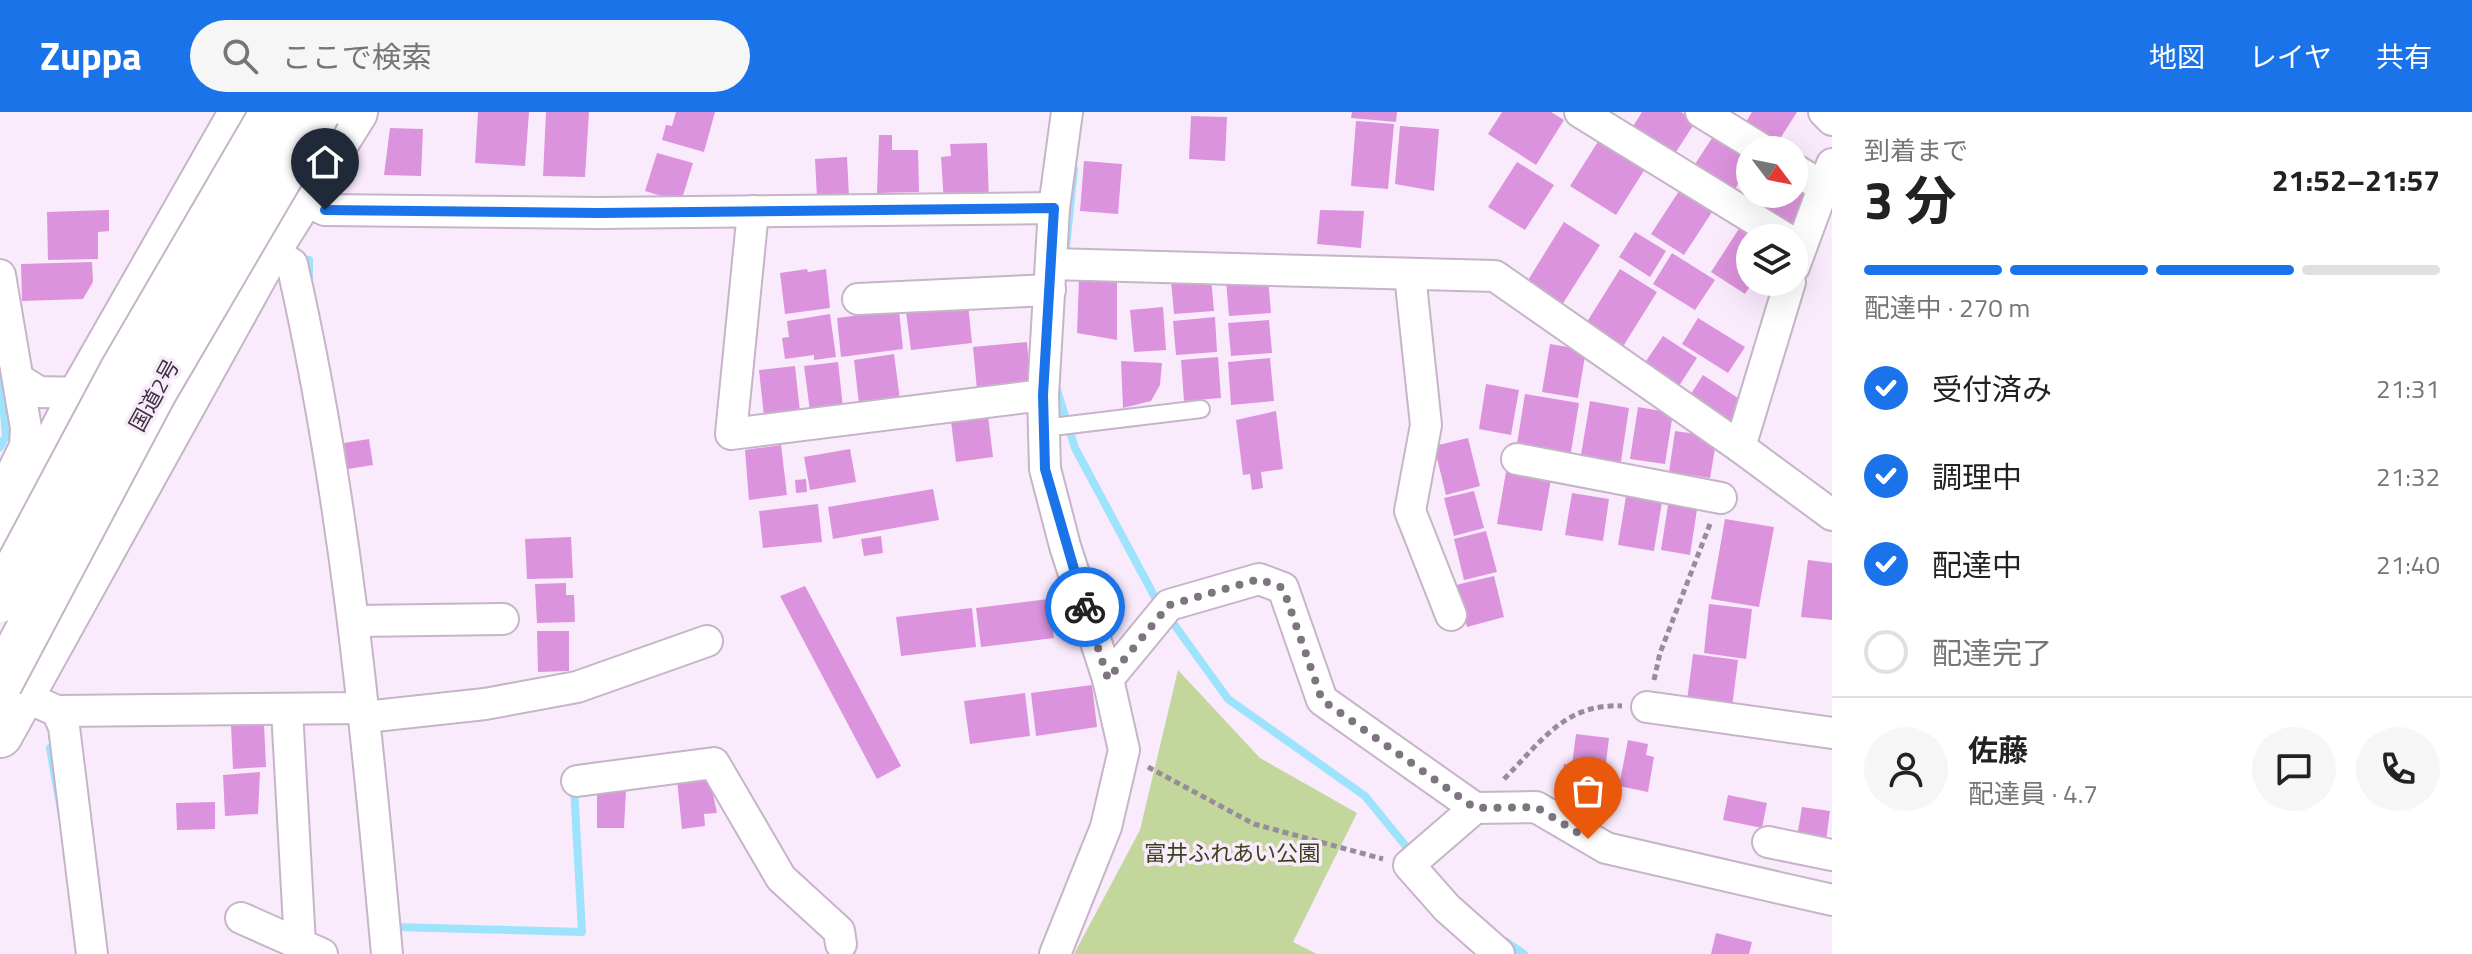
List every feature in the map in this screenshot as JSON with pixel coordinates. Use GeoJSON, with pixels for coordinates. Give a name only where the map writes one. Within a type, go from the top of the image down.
{"type":"FeatureCollection","features":[{"type":"Feature","properties":{"kind":"highway"},"geometry":{"type":"LineString","coordinates":[[0,554],[82,393],[242,112]]}},
{"type":"Feature","properties":{"kind":"highway"},"geometry":{"type":"LineString","coordinates":[[249,112],[326,158]]}},
{"type":"Feature","properties":{"kind":"highway","name":"国道2号"},"geometry":{"type":"LineString","coordinates":[[0,600],[122,371],[273,112]]}},
{"type":"Feature","properties":{"kind":"highway","name":"国道2号"},"geometry":{"type":"LineString","coordinates":[[19,697],[154,392],[318,112]]}},
{"type":"Feature","properties":{"kind":"highway"},"geometry":{"type":"LineString","coordinates":[[0,735],[269,249],[355,112]]}},
{"type":"Feature","properties":{"kind":"street"},"geometry":{"type":"LineString","coordinates":[[1055,954],[1106,827],[1124,750],[1108,679],[1065,546],[1045,469],[1043,395],[1059,271],[1054,208],[1067,112]]}},
{"type":"Feature","properties":{"kind":"street"},"geometry":{"type":"LineString","coordinates":[[1580,112],[1754,224]]}},
{"type":"Feature","properties":{"kind":"street"},"geometry":{"type":"LineString","coordinates":[[1701,112],[1740,136]]}},
{"type":"Feature","properties":{"kind":"street"},"geometry":{"type":"LineString","coordinates":[[1824,112],[1832,120]]}},
{"type":"Feature","properties":{"kind":"street"},"geometry":{"type":"LineString","coordinates":[[1805,224],[1828,176],[1808,172]]}},
{"type":"Feature","properties":{"kind":"street"},"geometry":{"type":"LineString","coordinates":[[301,198],[325,210],[1054,208]]}},
{"type":"Feature","properties":{"kind":"street"},"geometry":{"type":"LineString","coordinates":[[753,211],[731,434],[1043,395]]}},
{"type":"Feature","properties":{"kind":"street"},"geometry":{"type":"LineString","coordinates":[[269,249],[292,264],[331,447],[356,621],[387,954]]}},
{"type":"Feature","properties":{"kind":"street"},"geometry":{"type":"LineString","coordinates":[[858,299],[1059,271],[1495,276],[1832,515]]}},
{"type":"Feature","properties":{"kind":"street"},"geometry":{"type":"LineString","coordinates":[[0,275],[20,380],[25,446],[0,497]]}},
{"type":"Feature","properties":{"kind":"street"},"geometry":{"type":"LineString","coordinates":[[1410,275],[1426,425],[1410,511],[1451,615]]}},
{"type":"Feature","properties":{"kind":"street"},"geometry":{"type":"LineString","coordinates":[[1740,447],[1786,296]]}},
{"type":"Feature","properties":{"kind":"street"},"geometry":{"type":"LineString","coordinates":[[20,380],[39,392],[82,393]]}},
{"type":"Feature","properties":{"kind":"street"},"geometry":{"type":"LineString","coordinates":[[1517,459],[1721,498]]}},
{"type":"Feature","properties":{"kind":"street"},"geometry":{"type":"LineString","coordinates":[[1108,679],[1164,611],[1259,579],[1283,588],[1322,700],[1475,808],[1536,807],[1606,848],[1832,900]]}},
{"type":"Feature","properties":{"kind":"street"},"geometry":{"type":"LineString","coordinates":[[356,621],[503,619]]}},
{"type":"Feature","properties":{"kind":"street"},"geometry":{"type":"LineString","coordinates":[[19,697],[365,712],[485,704],[577,687],[707,641]]}},
{"type":"Feature","properties":{"kind":"street"},"geometry":{"type":"LineString","coordinates":[[19,697],[64,727],[92,954]]}},
{"type":"Feature","properties":{"kind":"street"},"geometry":{"type":"LineString","coordinates":[[1647,707],[1832,733]]}},
{"type":"Feature","properties":{"kind":"street"},"geometry":{"type":"LineString","coordinates":[[241,918],[311,949],[287,710]]}},
{"type":"Feature","properties":{"kind":"street"},"geometry":{"type":"LineString","coordinates":[[577,781],[714,763],[781,878],[839,931],[842,951]]}},
{"type":"Feature","properties":{"kind":"street"},"geometry":{"type":"LineString","coordinates":[[1475,808],[1409,865],[1447,908],[1499,954]]}},
{"type":"Feature","properties":{"kind":"street"},"geometry":{"type":"LineString","coordinates":[[1768,842],[1832,855]]}},
{"type":"Feature","properties":{"kind":"lane"},"geometry":{"type":"LineString","coordinates":[[1045,428],[1201,409]]}},
{"type":"Feature","properties":{"kind":"path"},"geometry":{"type":"LineString","coordinates":[[1475,808],[1564,718],[1598,705],[1647,707],[1660,653],[1721,498]]}},
{"type":"Feature","properties":{"kind":"path"},"geometry":{"type":"LineString","coordinates":[[1124,750],[1153,770],[1254,824],[1409,865]]}},
{"type":"Feature","properties":{"kind":"green space","name":"富井ふれあい公園"},"geometry":{"type":"Polygon","coordinates":[[[1178,670],[1260,758],[1357,813],[1293,942],[1317,954],[1074,954],[1140,830],[1178,670]]]}},
{"type":"Feature","properties":{"kind":"building"},"geometry":{"type":"Polygon","coordinates":[[[478,112],[529,112],[525,166],[475,163],[478,112]]]}},
{"type":"Feature","properties":{"kind":"building"},"geometry":{"type":"Polygon","coordinates":[[[546,112],[589,112],[585,177],[543,176],[546,112]]]}},
{"type":"Feature","properties":{"kind":"building"},"geometry":{"type":"Polygon","coordinates":[[[676,112],[715,112],[704,152],[662,140],[666,125],[672,126],[676,112]]]}},
{"type":"Feature","properties":{"kind":"building"},"geometry":{"type":"Polygon","coordinates":[[[1352,112],[1397,112],[1396,122],[1351,118],[1352,112]]]}},
{"type":"Feature","properties":{"kind":"building"},"geometry":{"type":"Polygon","coordinates":[[[1502,112],[1551,112],[1564,120],[1536,165],[1488,134],[1502,112]]]}},
{"type":"Feature","properties":{"kind":"building"},"geometry":{"type":"Polygon","coordinates":[[[1642,112],[1681,112],[1696,121],[1674,155],[1632,128],[1642,112]]]}},
{"type":"Feature","properties":{"kind":"building"},"geometry":{"type":"Polygon","coordinates":[[[1752,112],[1797,112],[1782,136],[1768,136],[1746,122],[1752,112]]]}},
{"type":"Feature","properties":{"kind":"building"},"geometry":{"type":"Polygon","coordinates":[[[1191,116],[1227,117],[1225,161],[1189,159],[1191,116]]]}},
{"type":"Feature","properties":{"kind":"building"},"geometry":{"type":"Polygon","coordinates":[[[1356,121],[1394,124],[1388,189],[1351,186],[1356,121]]]}},
{"type":"Feature","properties":{"kind":"building"},"geometry":{"type":"Polygon","coordinates":[[[1400,126],[1439,129],[1434,191],[1395,184],[1400,126]]]}},
{"type":"Feature","properties":{"kind":"building"},"geometry":{"type":"Polygon","coordinates":[[[390,128],[423,129],[421,176],[384,175],[390,128]]]}},
{"type":"Feature","properties":{"kind":"building"},"geometry":{"type":"Polygon","coordinates":[[[1716,132],[1736,145],[1736,187],[1735,189],[1695,164],[1716,132]]]}},
{"type":"Feature","properties":{"kind":"building"},"geometry":{"type":"Polygon","coordinates":[[[879,135],[892,135],[892,150],[918,150],[919,192],[877,193],[879,135]]]}},
{"type":"Feature","properties":{"kind":"building"},"geometry":{"type":"Polygon","coordinates":[[[1599,140],[1645,169],[1616,215],[1570,186],[1599,140]]]}},
{"type":"Feature","properties":{"kind":"building"},"geometry":{"type":"Polygon","coordinates":[[[987,143],[989,202],[944,204],[941,157],[951,156],[950,144],[987,143]]]}},
{"type":"Feature","properties":{"kind":"building"},"geometry":{"type":"Polygon","coordinates":[[[657,153],[693,163],[681,202],[645,191],[657,153]]]}},
{"type":"Feature","properties":{"kind":"building"},"geometry":{"type":"Polygon","coordinates":[[[847,157],[849,197],[817,198],[815,159],[847,157]]]}},
{"type":"Feature","properties":{"kind":"building"},"geometry":{"type":"Polygon","coordinates":[[[1084,161],[1122,164],[1118,214],[1080,211],[1084,161]]]}},
{"type":"Feature","properties":{"kind":"building"},"geometry":{"type":"Polygon","coordinates":[[[1517,162],[1554,185],[1525,230],[1488,207],[1517,162]]]}},
{"type":"Feature","properties":{"kind":"building"},"geometry":{"type":"Polygon","coordinates":[[[1681,188],[1714,209],[1684,255],[1651,234],[1681,188]]]}},
{"type":"Feature","properties":{"kind":"building"},"geometry":{"type":"Polygon","coordinates":[[[1752,208],[1802,208],[1792,224],[1777,224],[1752,208]]]}},
{"type":"Feature","properties":{"kind":"building"},"geometry":{"type":"Polygon","coordinates":[[[109,210],[109,231],[98,232],[98,259],[48,260],[47,212],[109,210]]]}},
{"type":"Feature","properties":{"kind":"building"},"geometry":{"type":"Polygon","coordinates":[[[1320,210],[1364,211],[1361,248],[1317,244],[1320,210]]]}},
{"type":"Feature","properties":{"kind":"building"},"geometry":{"type":"Polygon","coordinates":[[[1564,222],[1600,245],[1560,308],[1525,285],[1564,222]]]}},
{"type":"Feature","properties":{"kind":"building"},"geometry":{"type":"Polygon","coordinates":[[[1635,232],[1666,251],[1650,277],[1619,257],[1635,232]]]}},
{"type":"Feature","properties":{"kind":"building"},"geometry":{"type":"Polygon","coordinates":[[[1736,233],[1736,288],[1711,272],[1736,233]]]}},
{"type":"Feature","properties":{"kind":"building"},"geometry":{"type":"Polygon","coordinates":[[[1672,253],[1715,280],[1695,310],[1653,284],[1672,253]]]}},
{"type":"Feature","properties":{"kind":"building"},"geometry":{"type":"Polygon","coordinates":[[[92,262],[93,282],[83,299],[22,301],[21,264],[92,262]]]}},
{"type":"Feature","properties":{"kind":"building"},"geometry":{"type":"Polygon","coordinates":[[[807,269],[808,272],[826,269],[830,308],[785,314],[780,273],[807,269]]]}},
{"type":"Feature","properties":{"kind":"building"},"geometry":{"type":"Polygon","coordinates":[[[1620,269],[1657,292],[1622,348],[1585,325],[1620,269]]]}},
{"type":"Feature","properties":{"kind":"building"},"geometry":{"type":"Polygon","coordinates":[[[1117,277],[1117,340],[1077,333],[1079,278],[1117,277]]]}},
{"type":"Feature","properties":{"kind":"building"},"geometry":{"type":"Polygon","coordinates":[[[1268,277],[1271,313],[1229,316],[1226,281],[1268,277]]]}},
{"type":"Feature","properties":{"kind":"building"},"geometry":{"type":"Polygon","coordinates":[[[1211,278],[1214,311],[1174,314],[1171,281],[1211,278]]]}},
{"type":"Feature","properties":{"kind":"building"},"geometry":{"type":"Polygon","coordinates":[[[968,304],[972,343],[911,350],[906,312],[968,304]]]}},
{"type":"Feature","properties":{"kind":"building"},"geometry":{"type":"Polygon","coordinates":[[[1163,307],[1166,350],[1134,352],[1130,310],[1163,307]]]}},
{"type":"Feature","properties":{"kind":"building"},"geometry":{"type":"Polygon","coordinates":[[[899,310],[903,349],[841,357],[837,318],[899,310]]]}},
{"type":"Feature","properties":{"kind":"building"},"geometry":{"type":"Polygon","coordinates":[[[830,314],[836,357],[814,360],[814,355],[785,359],[782,338],[789,337],[787,321],[830,314]]]}},
{"type":"Feature","properties":{"kind":"building"},"geometry":{"type":"Polygon","coordinates":[[[1215,317],[1217,352],[1176,355],[1173,321],[1215,317]]]}},
{"type":"Feature","properties":{"kind":"building"},"geometry":{"type":"Polygon","coordinates":[[[1698,318],[1745,347],[1728,373],[1682,344],[1698,318]]]}},
{"type":"Feature","properties":{"kind":"building"},"geometry":{"type":"Polygon","coordinates":[[[1269,320],[1272,353],[1231,356],[1228,323],[1269,320]]]}},
{"type":"Feature","properties":{"kind":"building"},"geometry":{"type":"Polygon","coordinates":[[[1663,336],[1697,358],[1677,389],[1642,367],[1663,336]]]}},
{"type":"Feature","properties":{"kind":"building"},"geometry":{"type":"Polygon","coordinates":[[[1027,342],[1031,385],[977,390],[973,347],[1027,342]]]}},
{"type":"Feature","properties":{"kind":"building"},"geometry":{"type":"Polygon","coordinates":[[[1550,344],[1586,350],[1578,398],[1542,392],[1550,344]]]}},
{"type":"Feature","properties":{"kind":"building"},"geometry":{"type":"Polygon","coordinates":[[[894,354],[900,400],[859,404],[854,360],[894,354]]]}},
{"type":"Feature","properties":{"kind":"building"},"geometry":{"type":"Polygon","coordinates":[[[1218,357],[1221,398],[1184,401],[1181,360],[1218,357]]]}},
{"type":"Feature","properties":{"kind":"building"},"geometry":{"type":"Polygon","coordinates":[[[1270,358],[1274,401],[1231,405],[1228,362],[1270,358]]]}},
{"type":"Feature","properties":{"kind":"building"},"geometry":{"type":"Polygon","coordinates":[[[1121,361],[1162,363],[1160,385],[1151,401],[1123,408],[1121,361]]]}},
{"type":"Feature","properties":{"kind":"building"},"geometry":{"type":"Polygon","coordinates":[[[838,362],[843,407],[810,411],[804,366],[838,362]]]}},
{"type":"Feature","properties":{"kind":"building"},"geometry":{"type":"Polygon","coordinates":[[[795,366],[801,421],[765,425],[759,370],[795,366]]]}},
{"type":"Feature","properties":{"kind":"building"},"geometry":{"type":"Polygon","coordinates":[[[1703,375],[1744,402],[1731,423],[1689,397],[1703,375]]]}},
{"type":"Feature","properties":{"kind":"building"},"geometry":{"type":"Polygon","coordinates":[[[1486,384],[1519,390],[1511,435],[1479,429],[1486,384]]]}},
{"type":"Feature","properties":{"kind":"building"},"geometry":{"type":"Polygon","coordinates":[[[1525,394],[1579,403],[1570,458],[1516,450],[1525,394]]]}},
{"type":"Feature","properties":{"kind":"building"},"geometry":{"type":"Polygon","coordinates":[[[1590,401],[1629,408],[1620,468],[1580,461],[1590,401]]]}},
{"type":"Feature","properties":{"kind":"building"},"geometry":{"type":"Polygon","coordinates":[[[1638,407],[1673,413],[1665,464],[1630,459],[1638,407]]]}},
{"type":"Feature","properties":{"kind":"building"},"geometry":{"type":"Polygon","coordinates":[[[1276,411],[1283,469],[1261,472],[1263,488],[1252,490],[1250,474],[1243,475],[1236,420],[1276,411]]]}},
{"type":"Feature","properties":{"kind":"building"},"geometry":{"type":"Polygon","coordinates":[[[988,416],[993,457],[956,462],[951,421],[988,416]]]}},
{"type":"Feature","properties":{"kind":"building"},"geometry":{"type":"Polygon","coordinates":[[[1675,431],[1717,437],[1710,478],[1669,472],[1675,431]]]}},
{"type":"Feature","properties":{"kind":"building"},"geometry":{"type":"Polygon","coordinates":[[[1468,438],[1480,486],[1446,495],[1434,446],[1468,438]]]}},
{"type":"Feature","properties":{"kind":"building"},"geometry":{"type":"Polygon","coordinates":[[[369,439],[373,465],[348,469],[344,443],[369,439]]]}},
{"type":"Feature","properties":{"kind":"building"},"geometry":{"type":"Polygon","coordinates":[[[781,445],[787,495],[749,500],[745,450],[781,445]]]}},
{"type":"Feature","properties":{"kind":"building"},"geometry":{"type":"Polygon","coordinates":[[[850,449],[856,482],[810,490],[804,457],[850,449]]]}},
{"type":"Feature","properties":{"kind":"building"},"geometry":{"type":"Polygon","coordinates":[[[1506,472],[1551,479],[1542,531],[1497,524],[1506,472]]]}},
{"type":"Feature","properties":{"kind":"building"},"geometry":{"type":"Polygon","coordinates":[[[806,479],[807,492],[796,493],[795,480],[806,479]]]}},
{"type":"Feature","properties":{"kind":"building"},"geometry":{"type":"Polygon","coordinates":[[[933,489],[939,520],[833,539],[828,507],[933,489]]]}},
{"type":"Feature","properties":{"kind":"building"},"geometry":{"type":"Polygon","coordinates":[[[1627,490],[1663,496],[1654,551],[1618,545],[1627,490]]]}},
{"type":"Feature","properties":{"kind":"building"},"geometry":{"type":"Polygon","coordinates":[[[1474,491],[1484,528],[1454,536],[1444,498],[1474,491]]]}},
{"type":"Feature","properties":{"kind":"building"},"geometry":{"type":"Polygon","coordinates":[[[1572,493],[1609,499],[1603,541],[1565,535],[1572,493]]]}},
{"type":"Feature","properties":{"kind":"building"},"geometry":{"type":"Polygon","coordinates":[[[1669,499],[1698,503],[1690,555],[1661,550],[1669,499]]]}},
{"type":"Feature","properties":{"kind":"building"},"geometry":{"type":"Polygon","coordinates":[[[818,504],[822,542],[763,548],[759,511],[818,504]]]}},
{"type":"Feature","properties":{"kind":"building"},"geometry":{"type":"Polygon","coordinates":[[[1725,519],[1774,527],[1759,607],[1711,599],[1725,519]]]}},
{"type":"Feature","properties":{"kind":"building"},"geometry":{"type":"Polygon","coordinates":[[[1486,531],[1497,572],[1464,580],[1454,539],[1486,531]]]}},
{"type":"Feature","properties":{"kind":"building"},"geometry":{"type":"Polygon","coordinates":[[[881,536],[883,553],[864,556],[861,539],[881,536]]]}},
{"type":"Feature","properties":{"kind":"building"},"geometry":{"type":"Polygon","coordinates":[[[571,537],[573,578],[527,579],[525,539],[571,537]]]}},
{"type":"Feature","properties":{"kind":"building"},"geometry":{"type":"Polygon","coordinates":[[[1808,560],[1832,563],[1832,620],[1801,617],[1808,560]]]}},
{"type":"Feature","properties":{"kind":"building"},"geometry":{"type":"Polygon","coordinates":[[[1494,576],[1504,617],[1467,627],[1456,585],[1494,576]]]}},
{"type":"Feature","properties":{"kind":"building"},"geometry":{"type":"Polygon","coordinates":[[[566,583],[566,595],[574,595],[575,622],[537,623],[535,584],[566,583]]]}},
{"type":"Feature","properties":{"kind":"building"},"geometry":{"type":"Polygon","coordinates":[[[805,586],[901,766],[877,779],[780,596],[805,586]]]}},
{"type":"Feature","properties":{"kind":"building"},"geometry":{"type":"Polygon","coordinates":[[[1049,599],[1054,638],[981,647],[976,608],[1049,599]]]}},
{"type":"Feature","properties":{"kind":"building"},"geometry":{"type":"Polygon","coordinates":[[[1709,604],[1752,609],[1746,659],[1704,653],[1709,604]]]}},
{"type":"Feature","properties":{"kind":"building"},"geometry":{"type":"Polygon","coordinates":[[[972,608],[976,647],[901,656],[896,617],[972,608]]]}},
{"type":"Feature","properties":{"kind":"building"},"geometry":{"type":"Polygon","coordinates":[[[537,631],[569,631],[569,671],[538,672],[537,631]]]}},
{"type":"Feature","properties":{"kind":"building"},"geometry":{"type":"Polygon","coordinates":[[[1693,654],[1738,660],[1732,707],[1687,701],[1693,654]]]}},
{"type":"Feature","properties":{"kind":"building"},"geometry":{"type":"Polygon","coordinates":[[[1092,685],[1097,727],[1036,736],[1031,693],[1092,685]]]}},
{"type":"Feature","properties":{"kind":"building"},"geometry":{"type":"Polygon","coordinates":[[[1025,693],[1030,736],[970,744],[964,701],[1025,693]]]}},
{"type":"Feature","properties":{"kind":"building"},"geometry":{"type":"Polygon","coordinates":[[[264,724],[266,767],[233,769],[231,725],[264,724]]]}},
{"type":"Feature","properties":{"kind":"building"},"geometry":{"type":"Polygon","coordinates":[[[1576,734],[1609,738],[1604,779],[1563,773],[1564,764],[1572,765],[1576,734]]]}},
{"type":"Feature","properties":{"kind":"building"},"geometry":{"type":"Polygon","coordinates":[[[1628,740],[1648,744],[1646,755],[1654,757],[1648,792],[1619,786],[1628,740]]]}},
{"type":"Feature","properties":{"kind":"building"},"geometry":{"type":"Polygon","coordinates":[[[260,772],[258,814],[225,816],[223,775],[260,772]]]}},
{"type":"Feature","properties":{"kind":"building"},"geometry":{"type":"Polygon","coordinates":[[[709,775],[717,813],[704,814],[705,826],[682,829],[677,780],[709,775]]]}},
{"type":"Feature","properties":{"kind":"building"},"geometry":{"type":"Polygon","coordinates":[[[597,790],[626,790],[624,828],[597,828],[597,790]]]}},
{"type":"Feature","properties":{"kind":"building"},"geometry":{"type":"Polygon","coordinates":[[[1728,795],[1767,803],[1762,828],[1723,820],[1728,795]]]}},
{"type":"Feature","properties":{"kind":"building"},"geometry":{"type":"Polygon","coordinates":[[[215,802],[215,829],[177,830],[176,803],[215,802]]]}},
{"type":"Feature","properties":{"kind":"building"},"geometry":{"type":"Polygon","coordinates":[[[1802,807],[1830,811],[1826,841],[1797,837],[1802,807]]]}},
{"type":"Feature","properties":{"kind":"building"},"geometry":{"type":"Polygon","coordinates":[[[1716,933],[1752,942],[1749,954],[1711,954],[1716,933]]]}},
{"type":"Feature","properties":{"kind":"waterway"},"geometry":{"type":"LineString","coordinates":[[1066,247],[1074,169]]}},
{"type":"Feature","properties":{"kind":"waterway"},"geometry":{"type":"LineString","coordinates":[[309,260],[309,282]]}},
{"type":"Feature","properties":{"kind":"waterway"},"geometry":{"type":"LineString","coordinates":[[0,364],[6,436],[0,447]]}},
{"type":"Feature","properties":{"kind":"waterway"},"geometry":{"type":"LineString","coordinates":[[1056,387],[1075,448],[1159,605]]}},
{"type":"Feature","properties":{"kind":"waterway"},"geometry":{"type":"LineString","coordinates":[[1168,616],[1228,699],[1365,796],[1409,850]]}},
{"type":"Feature","properties":{"kind":"waterway"},"geometry":{"type":"LineString","coordinates":[[50,748],[61,810]]}},
{"type":"Feature","properties":{"kind":"waterway"},"geometry":{"type":"LineString","coordinates":[[394,927],[582,932],[574,787]]}},
{"type":"Feature","properties":{"kind":"waterway"},"geometry":{"type":"LineString","coordinates":[[1505,941],[1524,954]]}},
{"type":"Feature","properties":{"kind":"way so far"},"geometry":{"type":"LineString","coordinates":[[1085,607],[1108,679],[1169,605],[1259,579],[1283,588],[1322,700],[1475,808],[1536,807],[1588,839]]}},
{"type":"Feature","properties":{"kind":"route"},"geometry":{"type":"LineString","coordinates":[[325,210],[598,213],[1054,208],[1043,395],[1045,469],[1085,607]]}}]}
